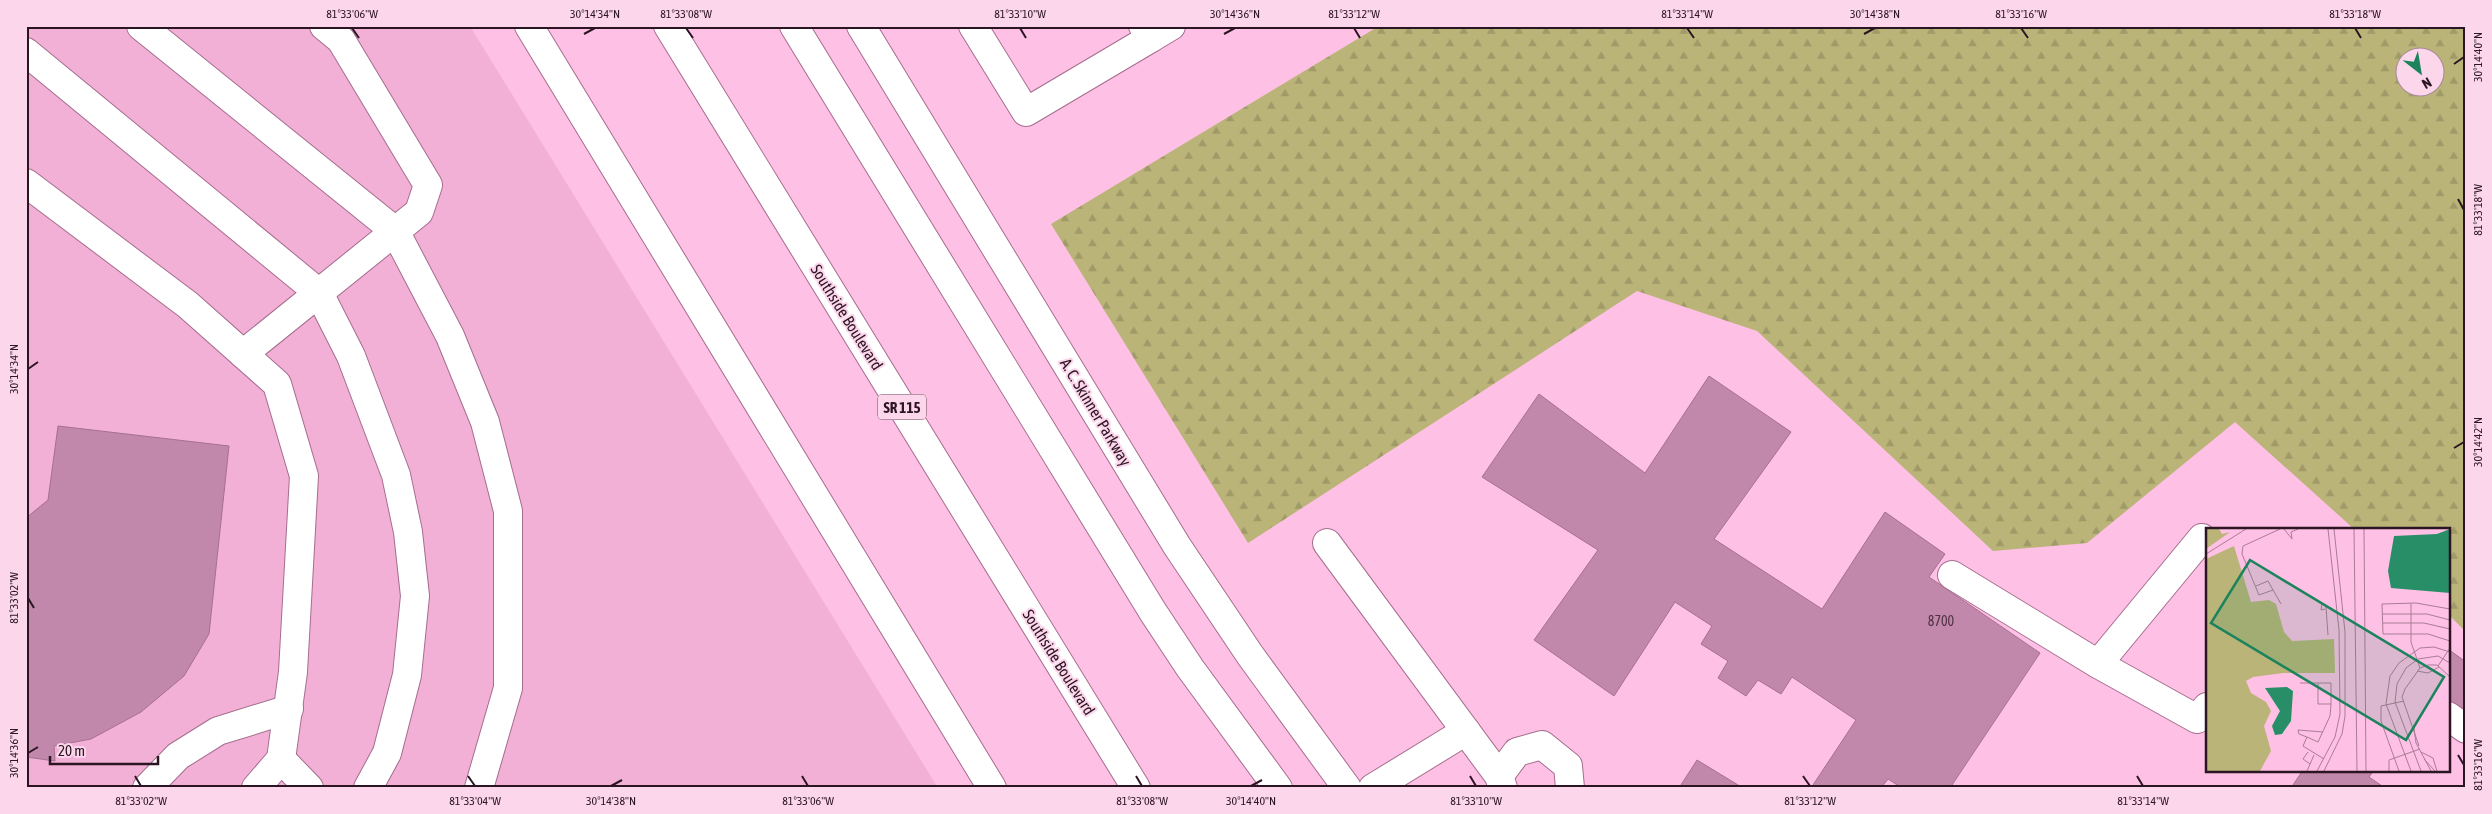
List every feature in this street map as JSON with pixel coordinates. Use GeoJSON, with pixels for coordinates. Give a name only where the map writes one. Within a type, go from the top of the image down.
{"type":"FeatureCollection","features":[{"type":"Feature","properties":{"kind":"main road"},"geometry":{"type":"LineString","coordinates":[[141,26],[395,232],[450,336],[486,422],[508,511],[508,688],[479,788]]}},
{"type":"Feature","properties":{"kind":"main road"},"geometry":{"type":"LineString","coordinates":[[243,354],[419,212],[428,185],[341,40],[324,26]]}},
{"type":"Feature","properties":{"kind":"main road"},"geometry":{"type":"LineString","coordinates":[[529,26],[992,788]]}},
{"type":"Feature","properties":{"kind":"main road","name":"Southside Boulevard"},"geometry":{"type":"LineString","coordinates":[[668,26],[1136,788]]}},
{"type":"Feature","properties":{"kind":"main road"},"geometry":{"type":"LineString","coordinates":[[794,26],[1154,612],[1190,668],[1278,788]]}},
{"type":"Feature","properties":{"kind":"main road","name":"A. C. Skinner Parkway"},"geometry":{"type":"LineString","coordinates":[[861,26],[1177,546],[1250,655],[1348,788]]}},
{"type":"Feature","properties":{"kind":"main road"},"geometry":{"type":"LineString","coordinates":[[973,26],[1026,112],[1155,30]]}},
{"type":"Feature","properties":{"kind":"main road"},"geometry":{"type":"LineString","coordinates":[[26,52],[319,293],[351,356],[396,475],[408,532],[415,596],[407,675],[387,753],[368,788]]}},
{"type":"Feature","properties":{"kind":"main road"},"geometry":{"type":"LineString","coordinates":[[26,183],[188,306],[277,384],[304,476],[293,672],[281,759],[256,788]]}},
{"type":"Feature","properties":{"kind":"main road"},"geometry":{"type":"LineString","coordinates":[[2098,664],[2202,538],[2206,541]]}},
{"type":"Feature","properties":{"kind":"main road"},"geometry":{"type":"LineString","coordinates":[[1327,543],[1466,731],[1501,782],[1517,752],[1542,745],[1568,766],[1570,788]]}},
{"type":"Feature","properties":{"kind":"main road"},"geometry":{"type":"LineString","coordinates":[[1952,575],[2098,664],[2198,719],[2206,708]]}},
{"type":"Feature","properties":{"kind":"main road"},"geometry":{"type":"LineString","coordinates":[[147,788],[178,756],[218,731],[288,709]]}},
{"type":"Feature","properties":{"kind":"main road"},"geometry":{"type":"LineString","coordinates":[[2450,717],[2466,729]]}},
{"type":"Feature","properties":{"kind":"main road"},"geometry":{"type":"LineString","coordinates":[[1373,788],[1466,731]]}},
{"type":"Feature","properties":{"kind":"main road"},"geometry":{"type":"LineString","coordinates":[[281,759],[309,788]]}},
{"type":"Feature","properties":{"kind":"shaded area"},"geometry":{"type":"Polygon","coordinates":[[[26,26],[470,26],[938,788],[26,788],[26,26]]]}},
{"type":"Feature","properties":{"kind":"green space"},"geometry":{"type":"Polygon","coordinates":[[[1379,26],[2466,26],[2466,632],[2450,616],[2450,528],[2353,528],[2235,422],[2087,543],[1993,551],[1757,331],[1637,291],[1248,543],[1051,224],[1379,26]]]}},
{"type":"Feature","properties":{"kind":"building"},"geometry":{"type":"Polygon","coordinates":[[[1709,376],[1791,432],[1714,539],[1822,609],[1885,512],[1945,554],[1929,577],[2040,653],[1950,788],[1902,788],[1888,779],[1881,788],[1811,788],[1856,720],[1792,677],[1781,694],[1758,680],[1746,696],[1718,678],[1728,661],[1701,644],[1712,626],[1675,602],[1614,696],[1534,640],[1598,550],[1482,477],[1539,394],[1645,473],[1709,376]]]}},
{"type":"Feature","properties":{"kind":"building"},"geometry":{"type":"Polygon","coordinates":[[[58,426],[229,446],[209,634],[184,676],[141,712],[91,739],[54,746],[55,761],[26,757],[26,518],[48,500],[58,426]]]}},
{"type":"Feature","properties":{"kind":"building"},"geometry":{"type":"Polygon","coordinates":[[[2450,650],[2466,662],[2466,709],[2463,714],[2450,704],[2450,650]]]}},
{"type":"Feature","properties":{"kind":"building"},"geometry":{"type":"Polygon","coordinates":[[[1697,760],[1743,788],[1679,788],[1697,760]]]}},
{"type":"Feature","properties":{"kind":"building"},"geometry":{"type":"Polygon","coordinates":[[[2302,772],[2373,772],[2369,777],[2385,788],[2291,788],[2302,772]]]}}]}
